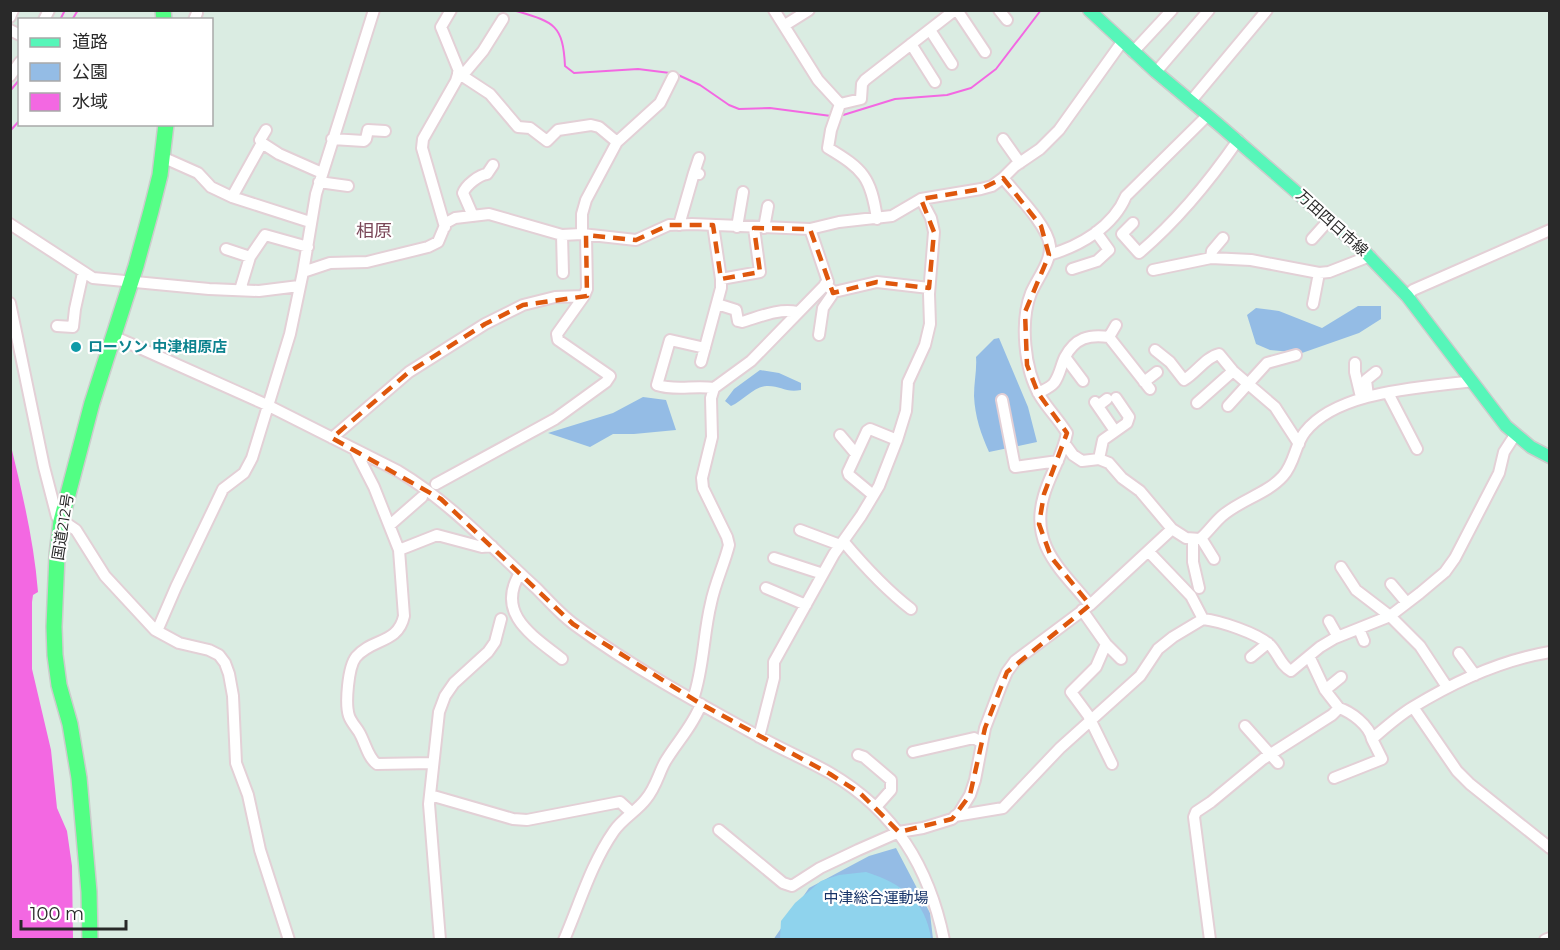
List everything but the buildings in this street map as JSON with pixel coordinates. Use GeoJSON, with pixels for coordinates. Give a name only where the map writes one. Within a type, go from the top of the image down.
{"type":"FeatureCollection","features":[{"type":"Feature","properties":{"kind":"highway","name":"国道212号"},"geometry":{"type":"LineString","coordinates":[[90,939],[89,892],[79,778],[70,724],[59,685],[55,655],[56,576],[62,521],[92,404],[151,211],[166,126]]}},
{"type":"Feature","properties":{"kind":"main road","name":"万田四日市線"},"geometry":{"type":"LineString","coordinates":[[1089,10],[1133,52],[1238,140],[1370,256],[1407,296],[1515,435],[1550,457]]}},
{"type":"Feature","properties":{"kind":"street"},"geometry":{"type":"LineString","coordinates":[[10,17],[13,10]]}},
{"type":"Feature","properties":{"kind":"street"},"geometry":{"type":"LineString","coordinates":[[157,631],[223,489],[244,473],[252,458],[290,334],[308,247],[310,222],[321,178],[374,10]]}},
{"type":"Feature","properties":{"kind":"street"},"geometry":{"type":"LineString","coordinates":[[451,10],[441,27],[460,74],[490,94],[518,127],[530,128],[547,141],[558,130],[591,125],[599,127],[617,142]]}},
{"type":"Feature","properties":{"kind":"street"},"geometry":{"type":"LineString","coordinates":[[774,10],[818,80],[840,104]]}},
{"type":"Feature","properties":{"kind":"street"},"geometry":{"type":"LineString","coordinates":[[785,26],[808,10]]}},
{"type":"Feature","properties":{"kind":"street"},"geometry":{"type":"LineString","coordinates":[[840,104],[861,99],[862,84],[865,80],[956,10],[985,52]]}},
{"type":"Feature","properties":{"kind":"street"},"geometry":{"type":"LineString","coordinates":[[999,10],[1007,20]]}},
{"type":"Feature","properties":{"kind":"street"},"geometry":{"type":"LineString","coordinates":[[1133,52],[1172,10]]}},
{"type":"Feature","properties":{"kind":"street"},"geometry":{"type":"LineString","coordinates":[[1156,72],[1209,10]]}},
{"type":"Feature","properties":{"kind":"street"},"geometry":{"type":"LineString","coordinates":[[1191,101],[1267,10]]}},
{"type":"Feature","properties":{"kind":"street"},"geometry":{"type":"LineString","coordinates":[[445,227],[422,148],[423,139],[460,74],[483,51],[503,20]]}},
{"type":"Feature","properties":{"kind":"street"},"geometry":{"type":"LineString","coordinates":[[930,30],[952,64]]}},
{"type":"Feature","properties":{"kind":"street"},"geometry":{"type":"LineString","coordinates":[[303,272],[330,263],[367,262],[428,247],[438,242],[446,223],[455,218],[489,214],[562,235],[636,240],[669,225],[810,229],[839,222],[892,216],[921,199],[981,189],[992,186],[1003,178],[1040,149],[1059,130],[1122,42]]}},
{"type":"Feature","properties":{"kind":"street"},"geometry":{"type":"LineString","coordinates":[[911,45],[935,82]]}},
{"type":"Feature","properties":{"kind":"street"},"geometry":{"type":"LineString","coordinates":[[436,484],[555,419],[606,382],[610,376],[558,340],[557,334],[585,296],[587,289],[582,214],[586,200],[617,142],[660,103],[673,77]]}},
{"type":"Feature","properties":{"kind":"street"},"geometry":{"type":"LineString","coordinates":[[840,104],[831,130],[828,148],[861,171],[870,186],[877,219]]}},
{"type":"Feature","properties":{"kind":"street"},"geometry":{"type":"LineString","coordinates":[[1049,255],[1082,243],[1110,220],[1126,196],[1208,115]]}},
{"type":"Feature","properties":{"kind":"street"},"geometry":{"type":"LineString","coordinates":[[232,197],[262,143],[260,140],[266,130]]}},
{"type":"Feature","properties":{"kind":"street"},"geometry":{"type":"LineString","coordinates":[[332,139],[364,141],[368,130],[385,131]]}},
{"type":"Feature","properties":{"kind":"street"},"geometry":{"type":"LineString","coordinates":[[1003,138],[1020,163]]}},
{"type":"Feature","properties":{"kind":"street"},"geometry":{"type":"LineString","coordinates":[[1133,223],[1122,234],[1139,254],[1167,230],[1238,140]]}},
{"type":"Feature","properties":{"kind":"street"},"geometry":{"type":"LineString","coordinates":[[262,143],[321,178],[348,186]]}},
{"type":"Feature","properties":{"kind":"street"},"geometry":{"type":"LineString","coordinates":[[162,157],[198,173],[211,187],[232,197],[310,222]]}},
{"type":"Feature","properties":{"kind":"street"},"geometry":{"type":"LineString","coordinates":[[679,225],[699,158]]}},
{"type":"Feature","properties":{"kind":"street"},"geometry":{"type":"LineString","coordinates":[[473,216],[463,193],[473,182],[487,174],[493,165]]}},
{"type":"Feature","properties":{"kind":"street"},"geometry":{"type":"LineString","coordinates":[[1003,178],[1047,235],[1050,245],[1049,255],[1031,293],[1025,312],[1027,365],[1038,393],[1067,433],[1065,444],[1044,494],[1039,524],[1041,537],[1051,557],[1086,608],[1106,644],[1121,659]]}},
{"type":"Feature","properties":{"kind":"street"},"geometry":{"type":"LineString","coordinates":[[737,227],[743,192]]}},
{"type":"Feature","properties":{"kind":"street"},"geometry":{"type":"LineString","coordinates":[[759,737],[774,678],[774,662],[823,574],[873,495],[897,440],[906,411],[905,393],[908,382],[925,345],[930,324],[929,288],[934,232],[931,218],[921,199]]}},
{"type":"Feature","properties":{"kind":"street"},"geometry":{"type":"LineString","coordinates":[[721,279],[760,272],[759,228],[768,206]]}},
{"type":"Feature","properties":{"kind":"street"},"geometry":{"type":"LineString","coordinates":[[1312,239],[1329,219]]}},
{"type":"Feature","properties":{"kind":"street"},"geometry":{"type":"LineString","coordinates":[[10,224],[83,273],[101,280],[259,291],[299,286]]}},
{"type":"Feature","properties":{"kind":"street"},"geometry":{"type":"LineString","coordinates":[[701,362],[721,288],[713,225]]}},
{"type":"Feature","properties":{"kind":"street"},"geometry":{"type":"LineString","coordinates":[[564,939],[591,871],[615,830],[631,812],[645,801],[658,781],[663,765],[697,715],[705,632],[711,601],[729,545],[703,488],[702,478],[712,437],[711,398],[714,388],[750,361],[828,282],[810,229]]}},
{"type":"Feature","properties":{"kind":"street"},"geometry":{"type":"LineString","coordinates":[[1407,296],[1413,290],[1550,230]]}},
{"type":"Feature","properties":{"kind":"street"},"geometry":{"type":"LineString","coordinates":[[1072,269],[1096,261],[1109,250],[1096,232]]}},
{"type":"Feature","properties":{"kind":"street"},"geometry":{"type":"LineString","coordinates":[[240,290],[250,257],[265,235],[308,247]]}},
{"type":"Feature","properties":{"kind":"street"},"geometry":{"type":"LineString","coordinates":[[562,235],[563,273]]}},
{"type":"Feature","properties":{"kind":"street"},"geometry":{"type":"LineString","coordinates":[[1211,258],[1212,250],[1223,238]]}},
{"type":"Feature","properties":{"kind":"street"},"geometry":{"type":"LineString","coordinates":[[1074,246],[1086,265]]}},
{"type":"Feature","properties":{"kind":"street"},"geometry":{"type":"LineString","coordinates":[[226,249],[250,257]]}},
{"type":"Feature","properties":{"kind":"street"},"geometry":{"type":"LineString","coordinates":[[1153,270],[1211,258],[1251,260],[1319,273],[1329,272],[1370,256]]}},
{"type":"Feature","properties":{"kind":"street"},"geometry":{"type":"LineString","coordinates":[[57,326],[73,327],[83,273]]}},
{"type":"Feature","properties":{"kind":"street"},"geometry":{"type":"LineString","coordinates":[[1313,303],[1319,273]]}},
{"type":"Feature","properties":{"kind":"street"},"geometry":{"type":"LineString","coordinates":[[819,335],[823,308],[834,292],[877,282],[929,288]]}},
{"type":"Feature","properties":{"kind":"street"},"geometry":{"type":"LineString","coordinates":[[825,284],[834,292]]}},
{"type":"Feature","properties":{"kind":"street"},"geometry":{"type":"LineString","coordinates":[[332,438],[409,372],[485,324],[523,305],[555,297],[585,296]]}},
{"type":"Feature","properties":{"kind":"street"},"geometry":{"type":"LineString","coordinates":[[10,303],[57,517],[76,531],[105,576],[157,631],[179,643],[209,650],[219,655],[225,663],[233,696],[236,763],[248,795],[260,850],[292,937]]}},
{"type":"Feature","properties":{"kind":"street"},"geometry":{"type":"LineString","coordinates":[[717,304],[736,310],[738,321],[742,322],[780,311],[797,312]]}},
{"type":"Feature","properties":{"kind":"street"},"geometry":{"type":"LineString","coordinates":[[1109,336],[1116,326]]}},
{"type":"Feature","properties":{"kind":"street"},"geometry":{"type":"LineString","coordinates":[[113,336],[267,405],[418,483],[441,499],[573,624],[627,661],[759,737],[831,774],[860,793],[899,832],[916,859],[930,888],[944,939]]}},
{"type":"Feature","properties":{"kind":"street"},"geometry":{"type":"LineString","coordinates":[[1038,393],[1052,385],[1061,370],[1065,357],[1076,343],[1086,336],[1109,336]]}},
{"type":"Feature","properties":{"kind":"street"},"geometry":{"type":"LineString","coordinates":[[1109,336],[1147,386],[1157,372]]}},
{"type":"Feature","properties":{"kind":"street"},"geometry":{"type":"LineString","coordinates":[[705,348],[670,340],[657,385],[670,389],[714,388]]}},
{"type":"Feature","properties":{"kind":"street"},"geometry":{"type":"LineString","coordinates":[[1155,350],[1184,380],[1213,356],[1219,354],[1233,371],[1275,407],[1299,444]]}},
{"type":"Feature","properties":{"kind":"street"},"geometry":{"type":"LineString","coordinates":[[1228,406],[1267,363],[1296,355]]}},
{"type":"Feature","properties":{"kind":"street"},"geometry":{"type":"LineString","coordinates":[[1065,357],[1083,381]]}},
{"type":"Feature","properties":{"kind":"street"},"geometry":{"type":"LineString","coordinates":[[1355,363],[1355,372],[1364,397]]}},
{"type":"Feature","properties":{"kind":"street"},"geometry":{"type":"LineString","coordinates":[[1197,403],[1233,371]]}},
{"type":"Feature","properties":{"kind":"street"},"geometry":{"type":"LineString","coordinates":[[1364,397],[1366,380],[1376,372]]}},
{"type":"Feature","properties":{"kind":"street"},"geometry":{"type":"LineString","coordinates":[[1199,588],[1193,562],[1197,539],[1220,517],[1282,477],[1291,464],[1306,430],[1316,421],[1339,407],[1364,397],[1472,381]]}},
{"type":"Feature","properties":{"kind":"street"},"geometry":{"type":"LineString","coordinates":[[1388,393],[1417,449]]}},
{"type":"Feature","properties":{"kind":"street"},"geometry":{"type":"LineString","coordinates":[[1099,459],[1103,440],[1127,423],[1129,417],[1112,398],[1096,404],[1115,431]]}},
{"type":"Feature","properties":{"kind":"street"},"geometry":{"type":"LineString","coordinates":[[1002,400],[1015,466],[1058,461]]}},
{"type":"Feature","properties":{"kind":"street"},"geometry":{"type":"LineString","coordinates":[[873,495],[848,472],[867,430],[870,429],[897,440]]}},
{"type":"Feature","properties":{"kind":"street"},"geometry":{"type":"LineString","coordinates":[[840,435],[856,454]]}},
{"type":"Feature","properties":{"kind":"street"},"geometry":{"type":"LineString","coordinates":[[1148,551],[1191,596],[1203,618],[1232,627],[1268,644],[1286,669],[1291,671],[1338,637],[1390,616],[1445,572],[1455,558],[1499,473],[1504,452],[1515,435]]}},
{"type":"Feature","properties":{"kind":"street"},"geometry":{"type":"LineString","coordinates":[[1065,444],[1073,455],[1082,461],[1099,459],[1109,463],[1122,478],[1140,491],[1172,529],[1186,538],[1197,539],[1214,559]]}},
{"type":"Feature","properties":{"kind":"street"},"geometry":{"type":"LineString","coordinates":[[355,450],[390,525],[399,550],[404,616],[402,626],[395,634],[371,646],[357,657],[353,664],[346,699],[349,716],[362,736],[373,761],[377,764],[434,764]]}},
{"type":"Feature","properties":{"kind":"street"},"geometry":{"type":"LineString","coordinates":[[390,525],[423,496]]}},
{"type":"Feature","properties":{"kind":"street"},"geometry":{"type":"LineString","coordinates":[[955,816],[970,795],[982,743],[1001,686],[1011,666],[1086,608],[1172,529]]}},
{"type":"Feature","properties":{"kind":"street"},"geometry":{"type":"LineString","coordinates":[[800,530],[842,543],[895,597],[911,609]]}},
{"type":"Feature","properties":{"kind":"street"},"geometry":{"type":"LineString","coordinates":[[399,550],[437,535],[482,547],[492,546]]}},
{"type":"Feature","properties":{"kind":"street"},"geometry":{"type":"LineString","coordinates":[[774,558],[823,574]]}},
{"type":"Feature","properties":{"kind":"street"},"geometry":{"type":"LineString","coordinates":[[1341,567],[1356,590],[1390,616],[1420,646],[1447,687]]}},
{"type":"Feature","properties":{"kind":"street"},"geometry":{"type":"LineString","coordinates":[[520,573],[511,592],[510,601],[513,611],[523,625],[562,659]]}},
{"type":"Feature","properties":{"kind":"street"},"geometry":{"type":"LineString","coordinates":[[1391,584],[1407,603]]}},
{"type":"Feature","properties":{"kind":"street"},"geometry":{"type":"LineString","coordinates":[[766,588],[806,605]]}},
{"type":"Feature","properties":{"kind":"street"},"geometry":{"type":"LineString","coordinates":[[719,830],[783,883],[792,886],[830,863],[899,832],[923,828],[955,816],[1003,808],[1060,748],[1140,676],[1158,649],[1203,618]]}},
{"type":"Feature","properties":{"kind":"street"},"geometry":{"type":"LineString","coordinates":[[440,939],[429,804],[439,712],[445,696],[454,683],[488,652],[495,642],[501,619]]}},
{"type":"Feature","properties":{"kind":"street"},"geometry":{"type":"LineString","coordinates":[[1329,621],[1338,637]]}},
{"type":"Feature","properties":{"kind":"street"},"geometry":{"type":"LineString","coordinates":[[1359,629],[1364,641]]}},
{"type":"Feature","properties":{"kind":"street"},"geometry":{"type":"LineString","coordinates":[[1106,644],[1096,667],[1071,692],[1091,722],[1112,764]]}},
{"type":"Feature","properties":{"kind":"street"},"geometry":{"type":"LineString","coordinates":[[1251,657],[1268,644]]}},
{"type":"Feature","properties":{"kind":"street"},"geometry":{"type":"LineString","coordinates":[[1372,739],[1413,707],[1447,687],[1536,654],[1550,652]]}},
{"type":"Feature","properties":{"kind":"street"},"geometry":{"type":"LineString","coordinates":[[1459,653],[1475,675]]}},
{"type":"Feature","properties":{"kind":"street"},"geometry":{"type":"LineString","coordinates":[[1309,656],[1326,690],[1339,708],[1348,711],[1372,735],[1382,759],[1334,778]]}},
{"type":"Feature","properties":{"kind":"street"},"geometry":{"type":"LineString","coordinates":[[1326,690],[1341,677]]}},
{"type":"Feature","properties":{"kind":"street"},"geometry":{"type":"LineString","coordinates":[[1413,707],[1457,771],[1550,848]]}},
{"type":"Feature","properties":{"kind":"street"},"geometry":{"type":"LineString","coordinates":[[1210,939],[1194,817],[1196,812],[1271,754],[1332,715],[1339,708]]}},
{"type":"Feature","properties":{"kind":"street"},"geometry":{"type":"LineString","coordinates":[[1245,726],[1278,763]]}},
{"type":"Feature","properties":{"kind":"street"},"geometry":{"type":"LineString","coordinates":[[913,752],[974,738],[982,743]]}},
{"type":"Feature","properties":{"kind":"street"},"geometry":{"type":"LineString","coordinates":[[858,755],[864,757],[891,780],[891,790],[876,807]]}},
{"type":"Feature","properties":{"kind":"street"},"geometry":{"type":"LineString","coordinates":[[430,795],[513,819],[526,820],[620,802],[631,812]]}},
{"type":"Feature","properties":{"kind":"highlighted area"},"geometry":{"type":"Polygon","coordinates":[[[1003,178],[1041,226],[1049,255],[1025,312],[1027,365],[1038,393],[1067,433],[1044,494],[1039,524],[1051,557],[1090,605],[1007,672],[985,728],[970,795],[952,819],[899,832],[860,793],[830,774],[701,704],[573,624],[441,499],[332,438],[409,372],[485,324],[523,305],[587,296],[586,235],[636,240],[669,225],[713,225],[721,279],[760,272],[754,228],[810,229],[833,293],[877,282],[929,288],[934,232],[921,199],[981,189],[1003,178]]]}},
{"type":"Feature","properties":{"kind":"green space"},"geometry":{"type":"Polygon","coordinates":[[[1358,306],[1381,306],[1381,319],[1359,333],[1302,353],[1270,350],[1256,344],[1247,315],[1256,308],[1279,311],[1322,328],[1358,306]]]}},
{"type":"Feature","properties":{"kind":"green space"},"geometry":{"type":"Polygon","coordinates":[[[999,338],[1028,407],[1037,442],[989,452],[983,439],[975,404],[976,357],[994,339],[999,338]]]}},
{"type":"Feature","properties":{"kind":"green space"},"geometry":{"type":"Polygon","coordinates":[[[760,370],[779,373],[801,383],[801,390],[791,391],[763,386],[731,406],[725,401],[734,389],[760,370]]]}},
{"type":"Feature","properties":{"kind":"green space"},"geometry":{"type":"Polygon","coordinates":[[[643,397],[666,400],[676,430],[613,434],[590,447],[548,433],[613,413],[643,397]]]}},
{"type":"Feature","properties":{"kind":"green space","name":"中津総合運動場"},"geometry":{"type":"Polygon","coordinates":[[[896,848],[930,913],[933,939],[773,940],[809,888],[869,856],[896,848]]]}},
{"type":"Feature","properties":{"kind":"green space","name":"中津総合運動場"},"geometry":{"type":"Polygon","coordinates":[[[866,872],[879,876],[910,895],[924,914],[931,939],[780,939],[781,921],[795,903],[821,881],[839,875],[866,872]]]}},
{"type":"Feature","properties":{"kind":"water"},"geometry":{"type":"Polygon","coordinates":[[[10,442],[34,554],[38,592],[33,595],[32,602],[32,669],[51,750],[57,808],[67,831],[72,866],[73,939],[11,939],[10,442]]]}},
{"type":"Feature","properties":{"kind":"waterway"},"geometry":{"type":"LineString","coordinates":[[61,18],[65,10]]}},
{"type":"Feature","properties":{"kind":"waterway"},"geometry":{"type":"LineString","coordinates":[[73,18],[78,10]]}},
{"type":"Feature","properties":{"kind":"waterway"},"geometry":{"type":"LineString","coordinates":[[513,10],[538,18],[553,26],[562,41],[565,66],[574,73],[638,69],[670,73]]}},
{"type":"Feature","properties":{"kind":"waterway"},"geometry":{"type":"LineString","coordinates":[[840,116],[895,99],[947,95],[971,88],[996,69],[1041,10]]}},
{"type":"Feature","properties":{"kind":"waterway"},"geometry":{"type":"LineString","coordinates":[[676,74],[700,85],[729,105],[739,109],[770,108],[831,116]]}},
{"type":"Feature","properties":{"kind":"waterway"},"geometry":{"type":"LineString","coordinates":[[10,91],[18,81]]}},
{"type":"Feature","properties":{"kind":"waterway"},"geometry":{"type":"LineString","coordinates":[[10,131],[18,122]]}},
{"type":"Feature","properties":{"kind":"place","name":"ローソン 中津相原店"},"geometry":{"type":"Point","coordinates":[76,347]}},
{"type":"Feature","properties":{"kind":"district","name":"相原"},"geometry":{"type":"Point","coordinates":[374,231]}}]}
